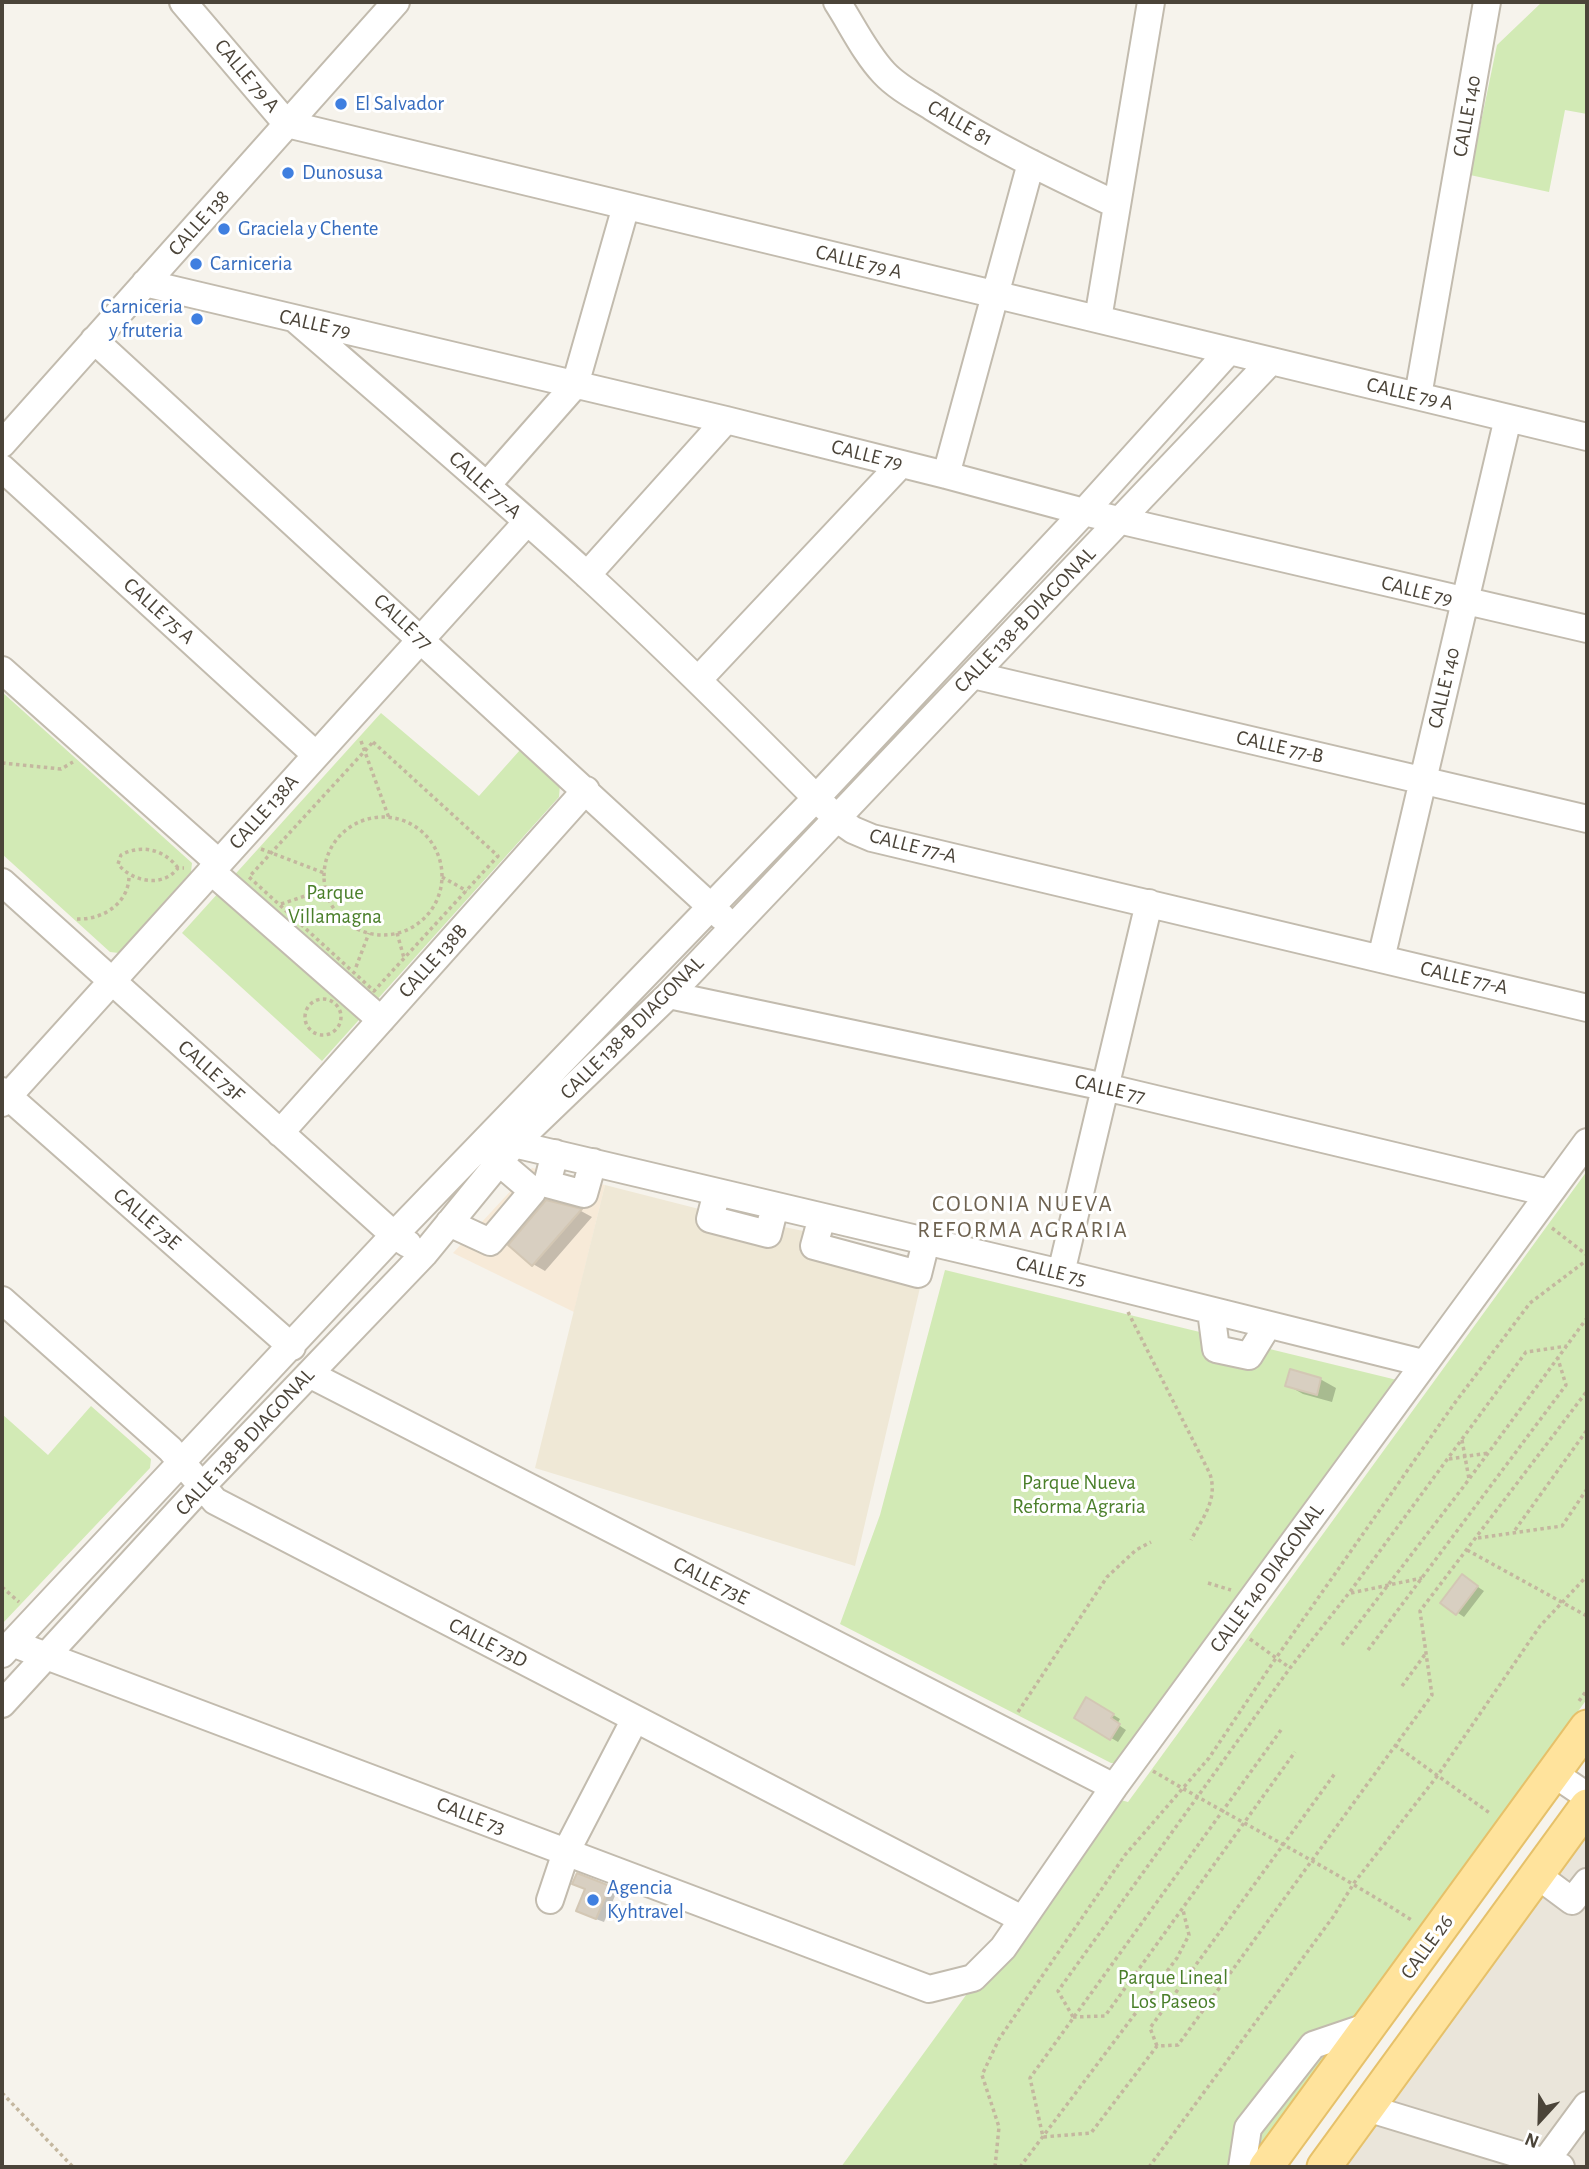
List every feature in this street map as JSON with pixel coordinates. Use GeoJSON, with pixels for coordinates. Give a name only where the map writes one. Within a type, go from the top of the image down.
{"type":"FeatureCollection","features":[{"type":"Feature","properties":{"kind":"main road","name":"CALLE 26"},"geometry":{"type":"LineString","coordinates":[[1266,2167],[1587,1727]]}},
{"type":"Feature","properties":{"kind":"main road"},"geometry":{"type":"LineString","coordinates":[[1325,2167],[1587,1805]]}},
{"type":"Feature","properties":{"kind":"street","name":"CALLE 79 A"},"geometry":{"type":"LineString","coordinates":[[183,2],[287,124],[1587,437]]}},
{"type":"Feature","properties":{"kind":"street","name":"CALLE 138"},"geometry":{"type":"LineString","coordinates":[[2,444],[396,2]]}},
{"type":"Feature","properties":{"kind":"street","name":"CALLE 81"},"geometry":{"type":"LineString","coordinates":[[837,2],[886,75],[950,119],[1117,205]]}},
{"type":"Feature","properties":{"kind":"street"},"geometry":{"type":"LineString","coordinates":[[1098,319],[1151,2]]}},
{"type":"Feature","properties":{"kind":"street","name":"CALLE 140"},"geometry":{"type":"LineString","coordinates":[[1418,396],[1487,2]]}},
{"type":"Feature","properties":{"kind":"street"},"geometry":{"type":"LineString","coordinates":[[946,475],[1031,163]]}},
{"type":"Feature","properties":{"kind":"street"},"geometry":{"type":"LineString","coordinates":[[487,485],[575,385],[626,206]]}},
{"type":"Feature","properties":{"kind":"street","name":"CALLE 79"},"geometry":{"type":"LineString","coordinates":[[145,283],[726,420],[1084,512],[1464,603],[1587,629]]}},
{"type":"Feature","properties":{"kind":"street","name":"CALLE 77-A"},"geometry":{"type":"LineString","coordinates":[[295,319],[587,575],[698,680],[836,818],[853,830],[872,838],[1587,1008]]}},
{"type":"Feature","properties":{"kind":"street","name":"CALLE 77"},"geometry":{"type":"LineString","coordinates":[[94,340],[732,927]]}},
{"type":"Feature","properties":{"kind":"street","name":"CALLE 138-B DIAGONAL"},"geometry":{"type":"LineString","coordinates":[[7,1649],[394,1235],[816,798],[1084,512],[1228,351]]}},
{"type":"Feature","properties":{"kind":"street","name":"CALLE 138-B DIAGONAL"},"geometry":{"type":"LineString","coordinates":[[2,1704],[202,1486],[424,1254],[507,1153],[668,995],[1271,361]]}},
{"type":"Feature","properties":{"kind":"street","name":"CALLE 140"},"geometry":{"type":"LineString","coordinates":[[1381,958],[1508,418]]}},
{"type":"Feature","properties":{"kind":"street"},"geometry":{"type":"LineString","coordinates":[[587,575],[726,420]]}},
{"type":"Feature","properties":{"kind":"street"},"geometry":{"type":"LineString","coordinates":[[698,680],[901,464]]}},
{"type":"Feature","properties":{"kind":"street","name":"CALLE 75 A"},"geometry":{"type":"LineString","coordinates":[[2,468],[316,755]]}},
{"type":"Feature","properties":{"kind":"street","name":"CALLE 138A"},"geometry":{"type":"LineString","coordinates":[[4,1097],[111,982],[208,867],[316,755],[527,522]]}},
{"type":"Feature","properties":{"kind":"street"},"geometry":{"type":"LineString","coordinates":[[2,670],[208,867],[268,908],[381,1020]]}},
{"type":"Feature","properties":{"kind":"street","name":"CALLE 77-B"},"geometry":{"type":"LineString","coordinates":[[973,675],[1587,819]]}},
{"type":"Feature","properties":{"kind":"street","name":"CALLE 138B"},"geometry":{"type":"LineString","coordinates":[[280,1133],[586,790]]}},
{"type":"Feature","properties":{"kind":"street","name":"CALLE 73F"},"geometry":{"type":"LineString","coordinates":[[2,882],[394,1235],[424,1254]]}},
{"type":"Feature","properties":{"kind":"street"},"geometry":{"type":"LineString","coordinates":[[1061,1273],[1149,903]]}},
{"type":"Feature","properties":{"kind":"street","name":"CALLE 77"},"geometry":{"type":"LineString","coordinates":[[668,995],[1105,1087],[1549,1193]]}},
{"type":"Feature","properties":{"kind":"street","name":"CALLE 73E"},"geometry":{"type":"LineString","coordinates":[[4,1097],[292,1347]]}},
{"type":"Feature","properties":{"kind":"street","name":"CALLE 140 DIAGONAL"},"geometry":{"type":"LineString","coordinates":[[929,1989],[972,1978],[1003,1948],[1114,1787],[1587,1142]]}},
{"type":"Feature","properties":{"kind":"street"},"geometry":{"type":"LineString","coordinates":[[449,1223],[490,1242],[533,1191],[507,1153]]}},
{"type":"Feature","properties":{"kind":"street","name":"CALLE 75"},"geometry":{"type":"LineString","coordinates":[[507,1153],[555,1153],[1061,1273],[1423,1363]]}},
{"type":"Feature","properties":{"kind":"street","name":"CALLE 73D"},"geometry":{"type":"LineString","coordinates":[[2,1300],[170,1449],[215,1501],[1022,1919]]}},
{"type":"Feature","properties":{"kind":"street"},"geometry":{"type":"LineString","coordinates":[[1211,1311],[1216,1349],[1249,1356],[1268,1325]]}},
{"type":"Feature","properties":{"kind":"street","name":"CALLE 73E"},"geometry":{"type":"LineString","coordinates":[[309,1374],[1114,1787]]}},
{"type":"Feature","properties":{"kind":"street","name":"CALLE 73"},"geometry":{"type":"LineString","coordinates":[[7,1649],[48,1656],[929,1989]]}},
{"type":"Feature","properties":{"kind":"street"},"geometry":{"type":"LineString","coordinates":[[550,1900],[566,1852],[635,1719]]}},
{"type":"Feature","properties":{"kind":"street"},"geometry":{"type":"LineString","coordinates":[[1553,1773],[1587,1796]]}},
{"type":"Feature","properties":{"kind":"street"},"geometry":{"type":"LineString","coordinates":[[1537,1875],[1572,1901],[1587,1882]]}},
{"type":"Feature","properties":{"kind":"street"},"geometry":{"type":"LineString","coordinates":[[1242,2167],[1248,2128],[1313,2045],[1369,2026]]}},
{"type":"Feature","properties":{"kind":"street"},"geometry":{"type":"LineString","coordinates":[[1367,2108],[1553,2165],[1587,2105]]}},
{"type":"Feature","properties":{"kind":"path"},"geometry":{"type":"LineString","coordinates":[[357,733],[389,818]]}},
{"type":"Feature","properties":{"kind":"path"},"geometry":{"type":"LineString","coordinates":[[373,742],[498,856],[374,991],[268,908],[249,877],[365,751],[373,742]]}},
{"type":"Feature","properties":{"kind":"path"},"geometry":{"type":"LineString","coordinates":[[2,763],[61,769],[77,758]]}},
{"type":"Feature","properties":{"kind":"path"},"geometry":{"type":"LineString","coordinates":[[389,818],[402,820],[419,829],[432,843],[440,860],[442,877],[438,897],[429,914],[414,926],[397,933],[378,935],[359,930],[342,919],[330,903],[324,864],[332,845],[345,830],[362,820],[389,818]]}},
{"type":"Feature","properties":{"kind":"path"},"geometry":{"type":"LineString","coordinates":[[255,846],[324,873]]}},
{"type":"Feature","properties":{"kind":"path"},"geometry":{"type":"LineString","coordinates":[[134,848],[150,849],[172,859],[177,868],[172,876],[164,880],[139,879],[129,876],[118,864],[121,855],[134,848]]}},
{"type":"Feature","properties":{"kind":"path"},"geometry":{"type":"LineString","coordinates":[[177,868],[208,867]]}},
{"type":"Feature","properties":{"kind":"path"},"geometry":{"type":"LineString","coordinates":[[69,918],[91,920],[108,912],[125,894],[129,876]]}},
{"type":"Feature","properties":{"kind":"path"},"geometry":{"type":"LineString","coordinates":[[442,877],[475,896]]}},
{"type":"Feature","properties":{"kind":"path"},"geometry":{"type":"LineString","coordinates":[[268,908],[326,890]]}},
{"type":"Feature","properties":{"kind":"path"},"geometry":{"type":"LineString","coordinates":[[397,933],[408,970]]}},
{"type":"Feature","properties":{"kind":"path"},"geometry":{"type":"LineString","coordinates":[[321,999],[333,1002],[341,1012],[341,1023],[328,1035],[317,1034],[308,1027],[306,1021],[305,1015],[310,1004],[321,999]]}},
{"type":"Feature","properties":{"kind":"path"},"geometry":{"type":"LineString","coordinates":[[995,2167],[999,2127],[982,2075],[999,2039],[1125,1855],[1209,1758],[1454,1404],[1530,1303],[1587,1258],[1552,1228]]}},
{"type":"Feature","properties":{"kind":"path"},"geometry":{"type":"LineString","coordinates":[[1127,1310],[1210,1474],[1214,1488],[1211,1502],[1191,1540]]}},
{"type":"Feature","properties":{"kind":"path"},"geometry":{"type":"LineString","coordinates":[[1342,1645],[1469,1479],[1587,1318]]}},
{"type":"Feature","properties":{"kind":"path"},"geometry":{"type":"LineString","coordinates":[[1073,2017],[1058,1991],[1290,1668],[1349,1593],[1525,1352],[1567,1346]]}},
{"type":"Feature","properties":{"kind":"path"},"geometry":{"type":"LineString","coordinates":[[1368,1650],[1566,1385],[1558,1358]]}},
{"type":"Feature","properties":{"kind":"path"},"geometry":{"type":"LineString","coordinates":[[1157,2046],[1178,2045],[1432,1695],[1420,1611],[1587,1391]]}},
{"type":"Feature","properties":{"kind":"path"},"geometry":{"type":"LineString","coordinates":[[1179,1425],[1184,1421]]}},
{"type":"Feature","properties":{"kind":"path"},"geometry":{"type":"LineString","coordinates":[[1514,1531],[1587,1430]]}},
{"type":"Feature","properties":{"kind":"path"},"geometry":{"type":"LineString","coordinates":[[1462,1440],[1469,1479]]}},
{"type":"Feature","properties":{"kind":"path"},"geometry":{"type":"LineString","coordinates":[[1448,1459],[1488,1453]]}},
{"type":"Feature","properties":{"kind":"path"},"geometry":{"type":"LineString","coordinates":[[1476,1538],[1562,1526],[1587,1489]]}},
{"type":"Feature","properties":{"kind":"path"},"geometry":{"type":"LineString","coordinates":[[1015,1717],[1107,1577],[1136,1550],[1151,1542]]}},
{"type":"Feature","properties":{"kind":"path"},"geometry":{"type":"LineString","coordinates":[[1467,1550],[1587,1616]]}},
{"type":"Feature","properties":{"kind":"path"},"geometry":{"type":"LineString","coordinates":[[1149,2167],[1333,1917],[1354,1883],[1438,1775],[1540,1626],[1587,1576]]}},
{"type":"Feature","properties":{"kind":"path"},"geometry":{"type":"LineString","coordinates":[[1349,1593],[1422,1578]]}},
{"type":"Feature","properties":{"kind":"path"},"geometry":{"type":"LineString","coordinates":[[1208,1583],[1232,1590]]}},
{"type":"Feature","properties":{"kind":"path"},"geometry":{"type":"LineString","coordinates":[[2,1587],[24,1605]]}},
{"type":"Feature","properties":{"kind":"path"},"geometry":{"type":"LineString","coordinates":[[1232,1626],[1290,1668]]}},
{"type":"Feature","properties":{"kind":"path"},"geometry":{"type":"LineString","coordinates":[[1402,1686],[1426,1653]]}},
{"type":"Feature","properties":{"kind":"path"},"geometry":{"type":"LineString","coordinates":[[1043,2137],[1030,2078],[1281,1730]]}},
{"type":"Feature","properties":{"kind":"path"},"geometry":{"type":"LineString","coordinates":[[1395,1745],[1495,1817]]}},
{"type":"Feature","properties":{"kind":"path"},"geometry":{"type":"LineString","coordinates":[[1073,2017],[1105,2016],[1295,1752]]}},
{"type":"Feature","properties":{"kind":"path"},"geometry":{"type":"LineString","coordinates":[[1134,1760],[1243,1824],[1354,1883],[1418,1924]]}},
{"type":"Feature","properties":{"kind":"path"},"geometry":{"type":"LineString","coordinates":[[1157,2046],[1150,2028],[1336,1772]]}},
{"type":"Feature","properties":{"kind":"path"},"geometry":{"type":"LineString","coordinates":[[1020,2167],[1177,1958],[1189,1935],[1182,1909]]}},
{"type":"Feature","properties":{"kind":"path"},"geometry":{"type":"LineString","coordinates":[[1043,2137],[1091,2133],[1157,2046]]}},
{"type":"Feature","properties":{"kind":"path"},"geometry":{"type":"LineString","coordinates":[[2,2093],[73,2167]]}},
{"type":"Feature","properties":{"kind":"shaded area"},"geometry":{"type":"Polygon","coordinates":[[[532,1168],[605,1185],[574,1312],[453,1253],[532,1168]]]}},
{"type":"Feature","properties":{"kind":"shaded area"},"geometry":{"type":"Polygon","coordinates":[[[605,1185],[707,1211],[813,1233],[922,1279],[855,1566],[535,1468],[605,1185]]]}},
{"type":"Feature","properties":{"kind":"shaded area"},"geometry":{"type":"Polygon","coordinates":[[[1587,1817],[1587,2167],[1339,2167],[1587,1817]]]}},
{"type":"Feature","properties":{"kind":"green space"},"geometry":{"type":"Polygon","coordinates":[[[1542,2],[1587,2],[1587,114],[1565,110],[1549,192],[1470,175],[1497,45],[1542,2]]]}},
{"type":"Feature","properties":{"kind":"green space"},"geometry":{"type":"Polygon","coordinates":[[[2,692],[192,863],[191,872],[119,953],[110,952],[2,854],[2,692]]]}},
{"type":"Feature","properties":{"kind":"green space","name":"Parque Villamagna"},"geometry":{"type":"Polygon","coordinates":[[[381,713],[479,796],[520,750],[560,785],[559,797],[322,1061],[182,933],[381,713]]]}},
{"type":"Feature","properties":{"kind":"green space","name":"Parque Lineal Los Paseos"},"geometry":{"type":"Polygon","coordinates":[[[1587,1171],[1587,1699],[1248,2167],[841,2167],[1110,1797],[1128,1802],[1587,1171]]]}},
{"type":"Feature","properties":{"kind":"green space","name":"Parque Nueva Reforma Agraria"},"geometry":{"type":"Polygon","coordinates":[[[945,1270],[1397,1380],[1116,1763],[1111,1763],[840,1624],[880,1515],[945,1270]]]}},
{"type":"Feature","properties":{"kind":"green space"},"geometry":{"type":"Polygon","coordinates":[[[91,1406],[151,1459],[150,1468],[2,1624],[2,1414],[48,1455],[91,1406]]]}},
{"type":"Feature","properties":{"kind":"building"},"geometry":{"type":"Polygon","coordinates":[[[546,1200],[582,1209],[532,1266],[508,1245],[546,1200]]]}},
{"type":"Feature","properties":{"kind":"building"},"geometry":{"type":"Polygon","coordinates":[[[1290,1369],[1321,1378],[1317,1395],[1285,1386],[1290,1369]]]}},
{"type":"Feature","properties":{"kind":"building"},"geometry":{"type":"Polygon","coordinates":[[[1462,1574],[1478,1586],[1456,1615],[1440,1603],[1462,1574]]]}},
{"type":"Feature","properties":{"kind":"building"},"geometry":{"type":"Polygon","coordinates":[[[1086,1697],[1114,1714],[1111,1718],[1120,1724],[1110,1740],[1074,1718],[1086,1697]]]}},
{"type":"Feature","properties":{"kind":"building","name":"Agencia Kyhtravel"},"geometry":{"type":"Polygon","coordinates":[[[577,1873],[610,1886],[596,1919],[576,1911],[585,1889],[572,1884],[577,1873]]]}},
{"type":"Feature","properties":{"kind":"place","name":"El Salvador"},"geometry":{"type":"Point","coordinates":[341,104]}},
{"type":"Feature","properties":{"kind":"place","name":"Dunosusa"},"geometry":{"type":"Point","coordinates":[288,173]}},
{"type":"Feature","properties":{"kind":"place","name":"Graciela y Chente"},"geometry":{"type":"Point","coordinates":[224,229]}},
{"type":"Feature","properties":{"kind":"place","name":"Carniceria"},"geometry":{"type":"Point","coordinates":[196,264]}},
{"type":"Feature","properties":{"kind":"place","name":"Carniceria y fruteria"},"geometry":{"type":"Point","coordinates":[197,319]}},
{"type":"Feature","properties":{"kind":"place","name":"Agencia Kyhtravel"},"geometry":{"type":"Point","coordinates":[593,1900]}},
{"type":"Feature","properties":{"kind":"district","name":"COLONIA NUEVA REFORMA AGRARIA"},"geometry":{"type":"Point","coordinates":[1023,1217]}}]}
